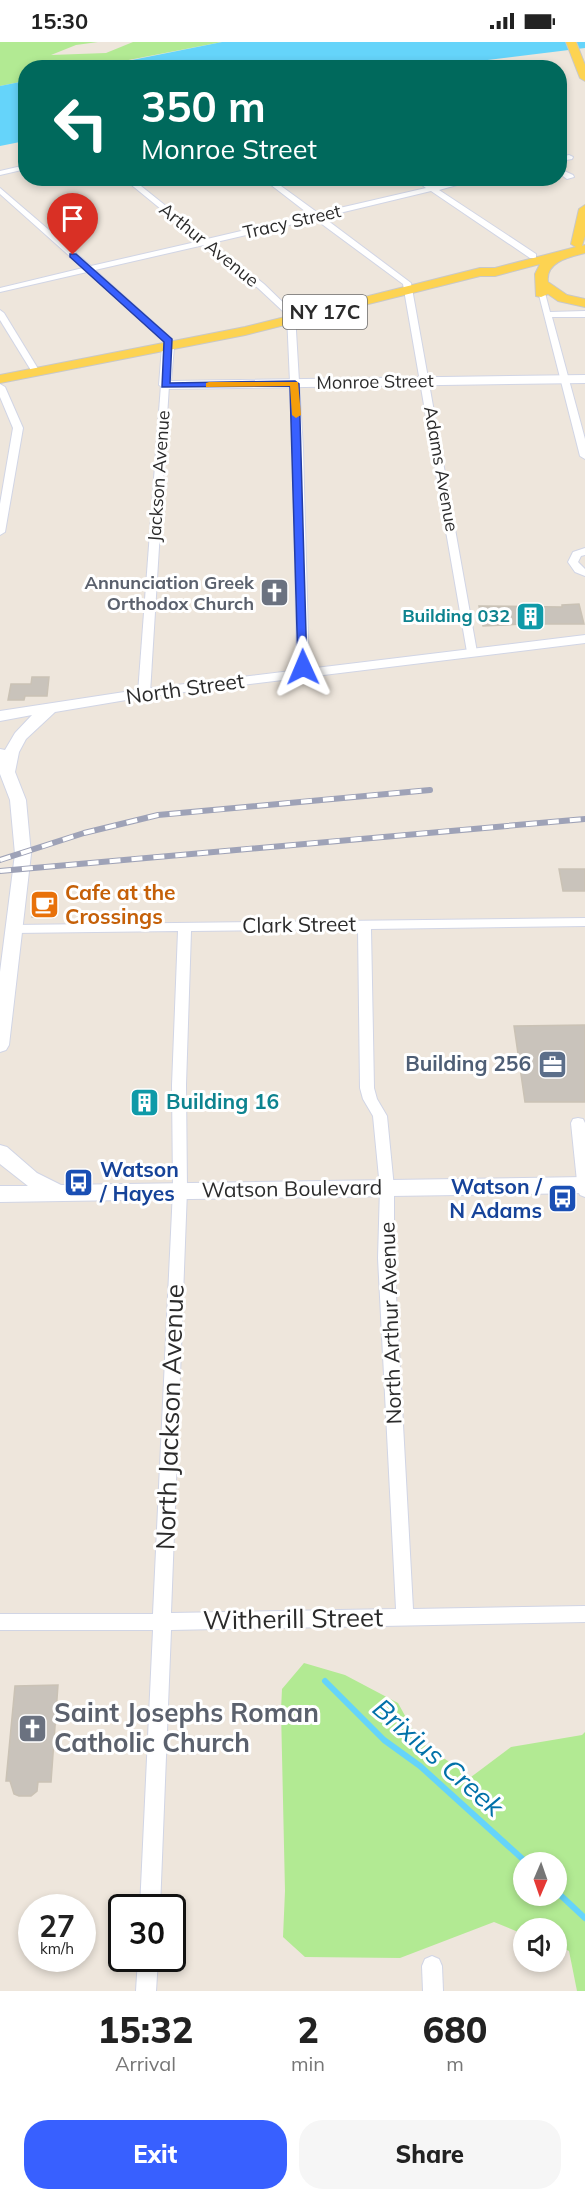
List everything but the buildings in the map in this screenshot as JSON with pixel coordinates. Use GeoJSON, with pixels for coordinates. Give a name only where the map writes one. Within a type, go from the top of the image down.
{"type":"FeatureCollection","features":[{"type":"Feature","properties":{"kind":"main road"},"geometry":{"type":"LineString","coordinates":[[571,42],[585,78]]}},
{"type":"Feature","properties":{"kind":"main road"},"geometry":{"type":"LineString","coordinates":[[581,42],[585,51]]}},
{"type":"Feature","properties":{"kind":"main road"},"geometry":{"type":"LineString","coordinates":[[582,245],[585,208]]}},
{"type":"Feature","properties":{"kind":"main road","name":"NY 17C"},"geometry":{"type":"LineString","coordinates":[[480,272],[486,267],[582,245]]}},
{"type":"Feature","properties":{"kind":"main road","name":"NY 17C"},"geometry":{"type":"LineString","coordinates":[[0,379],[168,347],[292,320],[480,272],[503,270],[565,254],[582,245]]}},
{"type":"Feature","properties":{"kind":"main road"},"geometry":{"type":"LineString","coordinates":[[542,289],[540,279],[544,267],[565,254]]}},
{"type":"Feature","properties":{"kind":"main road"},"geometry":{"type":"LineString","coordinates":[[503,270],[532,275],[536,291],[542,289],[563,298],[585,303]]}},
{"type":"Feature","properties":{"kind":"street"},"geometry":{"type":"LineString","coordinates":[[0,173],[18,169]]}},
{"type":"Feature","properties":{"kind":"street","name":"Arthur Avenue"},"geometry":{"type":"LineString","coordinates":[[136,186],[289,311],[292,320]]}},
{"type":"Feature","properties":{"kind":"street"},"geometry":{"type":"LineString","coordinates":[[276,186],[405,280],[410,290]]}},
{"type":"Feature","properties":{"kind":"street"},"geometry":{"type":"LineString","coordinates":[[429,186],[533,255]]}},
{"type":"Feature","properties":{"kind":"street","name":"Tracy Street"},"geometry":{"type":"LineString","coordinates":[[0,290],[446,186]]}},
{"type":"Feature","properties":{"kind":"street"},"geometry":{"type":"LineString","coordinates":[[0,190],[162,334],[169,341],[168,347]]}},
{"type":"Feature","properties":{"kind":"street"},"geometry":{"type":"LineString","coordinates":[[542,289],[585,456]]}},
{"type":"Feature","properties":{"kind":"street","name":"Adams Avenue"},"geometry":{"type":"LineString","coordinates":[[410,290],[472,652]]}},
{"type":"Feature","properties":{"kind":"street"},"geometry":{"type":"LineString","coordinates":[[0,314],[36,372]]}},
{"type":"Feature","properties":{"kind":"street"},"geometry":{"type":"LineString","coordinates":[[548,315],[585,314]]}},
{"type":"Feature","properties":{"kind":"street"},"geometry":{"type":"LineString","coordinates":[[292,320],[303,673]]}},
{"type":"Feature","properties":{"kind":"street","name":"Jackson Avenue"},"geometry":{"type":"LineString","coordinates":[[144,693],[168,347]]}},
{"type":"Feature","properties":{"kind":"street","name":"Monroe Street"},"geometry":{"type":"LineString","coordinates":[[165,386],[585,379]]}},
{"type":"Feature","properties":{"kind":"street"},"geometry":{"type":"LineString","coordinates":[[0,387],[18,428],[0,532]]}},
{"type":"Feature","properties":{"kind":"street"},"geometry":{"type":"LineString","coordinates":[[585,551],[577,554],[573,562],[579,570],[585,573]]}},
{"type":"Feature","properties":{"kind":"street","name":"North Street"},"geometry":{"type":"LineString","coordinates":[[0,716],[144,693],[585,639]]}},
{"type":"Feature","properties":{"kind":"street"},"geometry":{"type":"LineString","coordinates":[[7,773],[13,745],[25,728],[50,708]]}},
{"type":"Feature","properties":{"kind":"street"},"geometry":{"type":"LineString","coordinates":[[0,754],[18,800],[23,837],[23,854],[0,1043]]}},
{"type":"Feature","properties":{"kind":"street","name":"Clark Street"},"geometry":{"type":"LineString","coordinates":[[14,929],[585,922]]}},
{"type":"Feature","properties":{"kind":"street","name":"North Arthur Avenue"},"geometry":{"type":"LineString","coordinates":[[364,924],[367,1088],[370,1099],[380,1116],[387,1188],[386,1258],[405,1617]]}},
{"type":"Feature","properties":{"kind":"street","name":"North Jackson Avenue"},"geometry":{"type":"LineString","coordinates":[[151,1894],[180,1190],[179,1085],[185,926]]}},
{"type":"Feature","properties":{"kind":"street"},"geometry":{"type":"LineString","coordinates":[[578,1123],[585,1187]]}},
{"type":"Feature","properties":{"kind":"street"},"geometry":{"type":"LineString","coordinates":[[0,1152],[21,1174],[38,1184],[69,1192]]}},
{"type":"Feature","properties":{"kind":"street","name":"Watson Boulevard"},"geometry":{"type":"LineString","coordinates":[[0,1194],[180,1190],[585,1187]]}},
{"type":"Feature","properties":{"kind":"street","name":"Witherill Street"},"geometry":{"type":"LineString","coordinates":[[0,1622],[161,1622],[585,1614]]}},
{"type":"Feature","properties":{"kind":"street"},"geometry":{"type":"LineString","coordinates":[[432,1966],[433,1991]]}},
{"type":"Feature","properties":{"kind":"street"},"geometry":{"type":"LineString","coordinates":[[146,1991],[147,1972]]}},
{"type":"Feature","properties":{"kind":"green space"},"geometry":{"type":"Polygon","coordinates":[[[0,42],[98,42],[76,45],[51,55],[106,53],[133,42],[222,42],[128,60],[18,60],[18,82],[0,86],[0,42]]]}},
{"type":"Feature","properties":{"kind":"green space"},"geometry":{"type":"Polygon","coordinates":[[[304,1663],[345,1675],[398,1703],[419,1741],[471,1777],[511,1747],[582,1735],[585,1732],[585,1991],[577,1991],[567,1950],[567,1918],[513,1918],[513,1930],[494,1922],[400,1958],[305,1957],[283,1937],[285,1891],[282,1689],[304,1663]]]}},
{"type":"Feature","properties":{"kind":"water"},"geometry":{"type":"Polygon","coordinates":[[[222,42],[585,42],[585,48],[488,60],[132,60],[222,42]]]}},
{"type":"Feature","properties":{"kind":"water"},"geometry":{"type":"Polygon","coordinates":[[[18,82],[18,142],[0,146],[0,86],[18,82]]]}},
{"type":"Feature","properties":{"kind":"waterway","name":"Brixius Creek"},"geometry":{"type":"LineString","coordinates":[[325,1681],[384,1740],[420,1766],[515,1852]]}},
{"type":"Feature","properties":{"kind":"waterway","name":"Brixius Creek"},"geometry":{"type":"LineString","coordinates":[[567,1901],[585,1918]]}},
{"type":"Feature","properties":{"kind":"railway"},"geometry":{"type":"LineString","coordinates":[[0,860],[84,833],[158,815],[430,790]]}},
{"type":"Feature","properties":{"kind":"railway"},"geometry":{"type":"LineString","coordinates":[[0,871],[585,819]]}},
{"type":"Feature","properties":{"kind":"slow traffic"},"geometry":{"type":"LineString","coordinates":[[209,385],[295,384],[296,415]]}},
{"type":"Feature","properties":{"kind":"place","name":"Annunciation Greek Orthodox Church"},"geometry":{"type":"Point","coordinates":[275,593]}},
{"type":"Feature","properties":{"kind":"place","name":"Building 032"},"geometry":{"type":"Point","coordinates":[531,616]}},
{"type":"Feature","properties":{"kind":"place","name":"Cafe at the Crossings"},"geometry":{"type":"Point","coordinates":[44,905]}},
{"type":"Feature","properties":{"kind":"place","name":"Building 256"},"geometry":{"type":"Point","coordinates":[552,1064]}},
{"type":"Feature","properties":{"kind":"place","name":"Building 16"},"geometry":{"type":"Point","coordinates":[145,1102]}},
{"type":"Feature","properties":{"kind":"place","name":"Watson / Hayes"},"geometry":{"type":"Point","coordinates":[79,1182]}},
{"type":"Feature","properties":{"kind":"place","name":"Watson / N Adams"},"geometry":{"type":"Point","coordinates":[563,1199]}},
{"type":"Feature","properties":{"kind":"place","name":"Saint Josephs Roman Catholic Church"},"geometry":{"type":"Point","coordinates":[33,1728]}},
{"type":"Feature","properties":{"kind":"route"},"geometry":{"type":"LineString","coordinates":[[73,255],[169,341],[165,386],[295,384],[303,667]]}}]}
